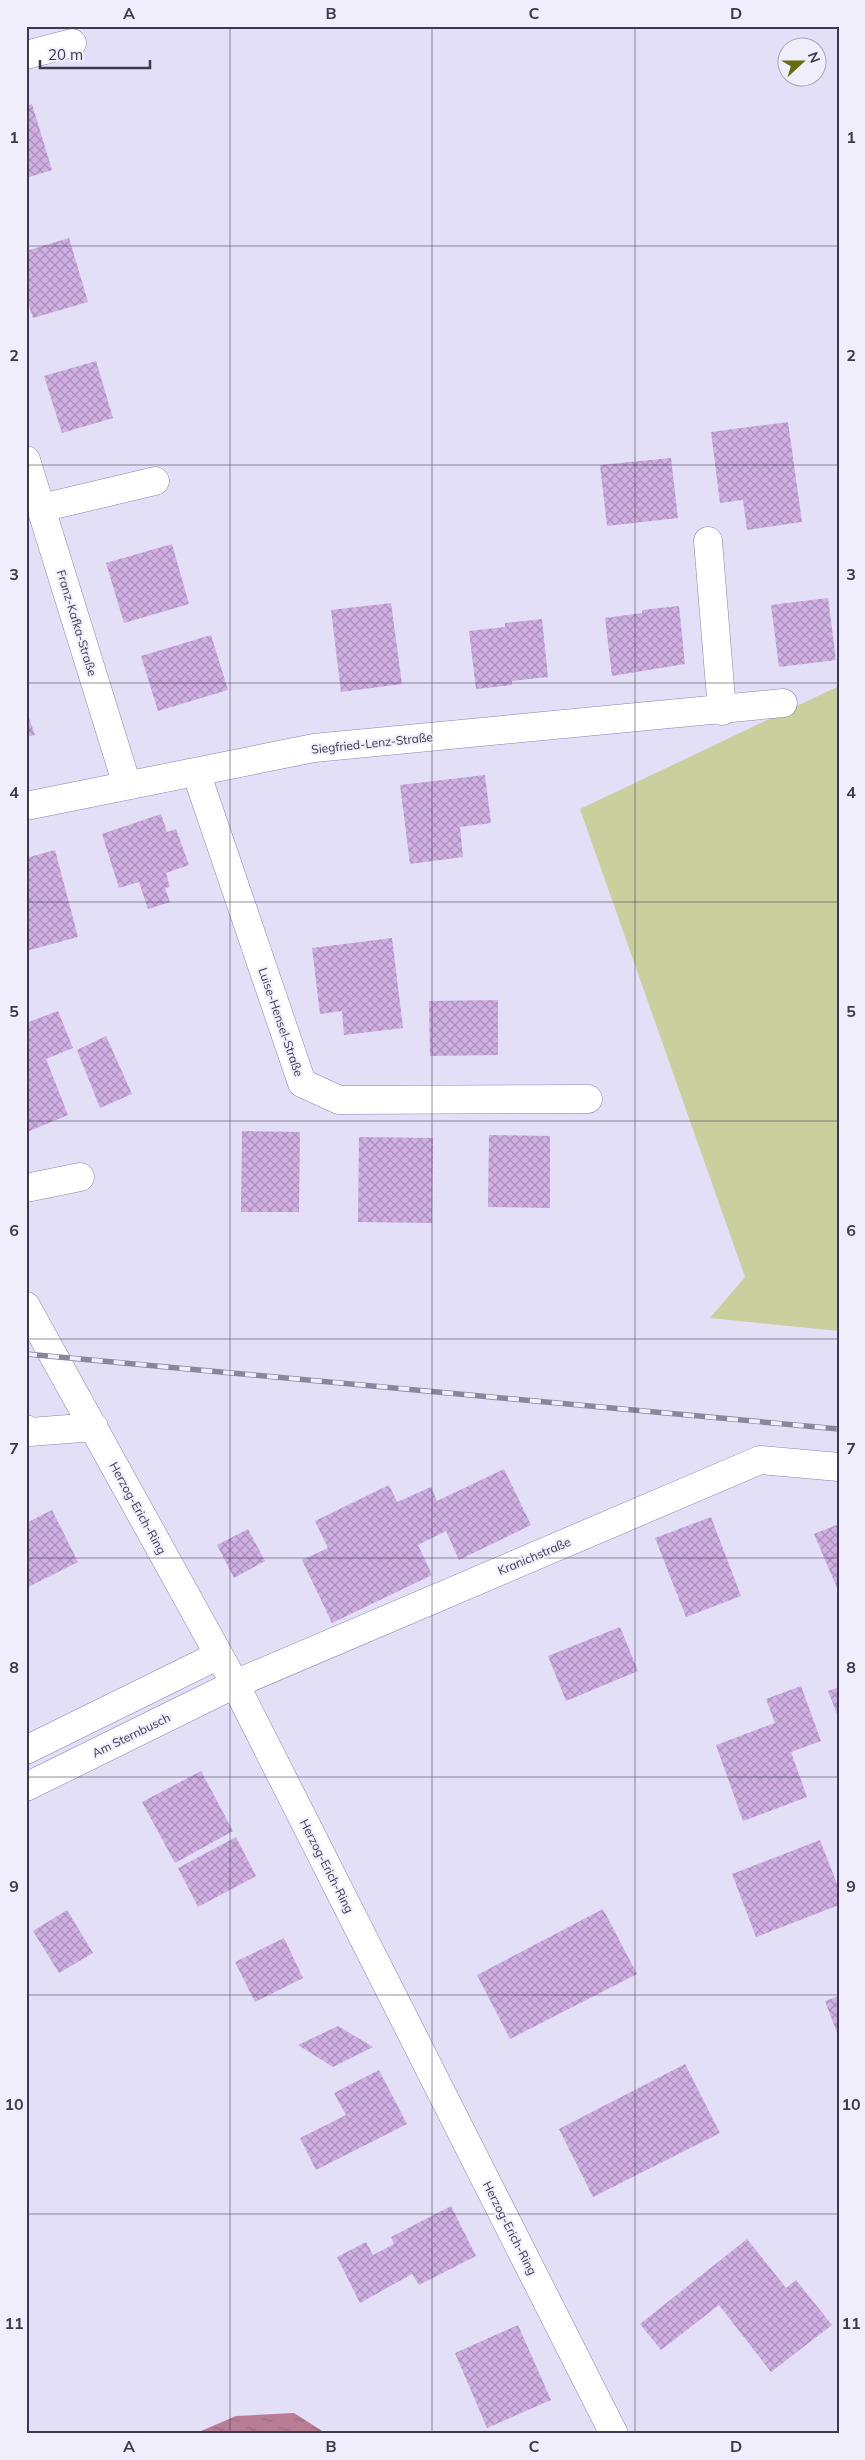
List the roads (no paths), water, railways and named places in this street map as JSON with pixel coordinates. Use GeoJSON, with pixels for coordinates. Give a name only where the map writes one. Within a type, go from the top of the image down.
{"type":"FeatureCollection","features":[{"type":"Feature","properties":{"kind":"street"},"geometry":{"type":"LineString","coordinates":[[26,55],[72,43]]}},
{"type":"Feature","properties":{"kind":"street","name":"Franz-Kafka-Straße"},"geometry":{"type":"LineString","coordinates":[[26,460],[127,786]]}},
{"type":"Feature","properties":{"kind":"street"},"geometry":{"type":"LineString","coordinates":[[41,508],[155,481]]}},
{"type":"Feature","properties":{"kind":"street"},"geometry":{"type":"LineString","coordinates":[[708,541],[722,711]]}},
{"type":"Feature","properties":{"kind":"street","name":"Siegfried-Lenz-Straße"},"geometry":{"type":"LineString","coordinates":[[26,806],[314,748],[722,711],[783,703]]}},
{"type":"Feature","properties":{"kind":"street","name":"Luise-Hensel-Straße"},"geometry":{"type":"LineString","coordinates":[[196,772],[302,1083],[339,1100],[588,1099]]}},
{"type":"Feature","properties":{"kind":"street"},"geometry":{"type":"LineString","coordinates":[[26,1188],[80,1177]]}},
{"type":"Feature","properties":{"kind":"street","name":"Herzog-Erich-Ring"},"geometry":{"type":"LineString","coordinates":[[26,1306],[235,1684],[614,2434]]}},
{"type":"Feature","properties":{"kind":"street"},"geometry":{"type":"LineString","coordinates":[[26,1429],[30,1432],[94,1427]]}},
{"type":"Feature","properties":{"kind":"street","name":"Kranichstraße"},"geometry":{"type":"LineString","coordinates":[[235,1684],[760,1460],[839,1467]]}},
{"type":"Feature","properties":{"kind":"street"},"geometry":{"type":"LineString","coordinates":[[26,1750],[219,1655]]}},
{"type":"Feature","properties":{"kind":"street","name":"Am Sternbusch"},"geometry":{"type":"LineString","coordinates":[[26,1787],[235,1684]]}},
{"type":"Feature","properties":{"kind":"water"},"geometry":{"type":"Polygon","coordinates":[[[294,2413],[327,2434],[194,2434],[236,2416],[294,2413]]]}},
{"type":"Feature","properties":{"kind":"railway"},"geometry":{"type":"LineString","coordinates":[[26,1354],[839,1429]]}}]}
